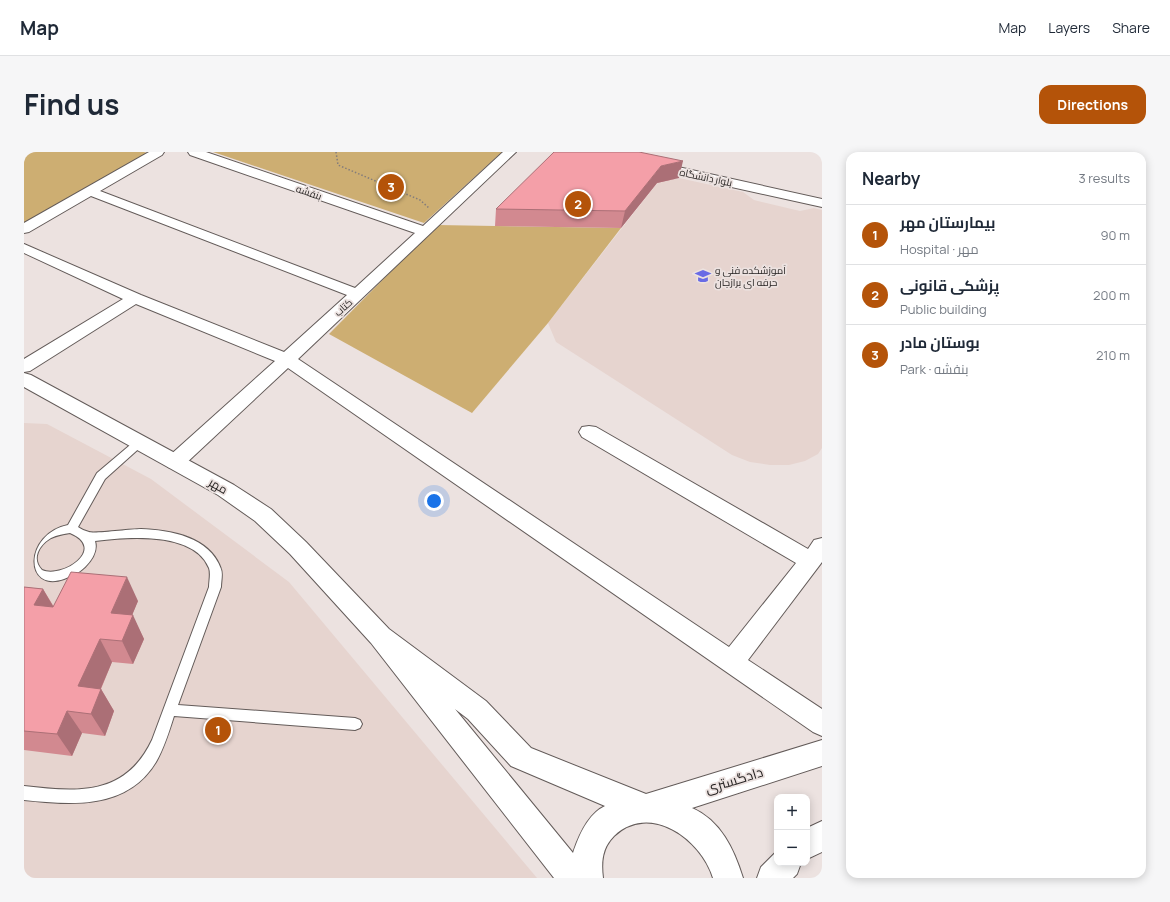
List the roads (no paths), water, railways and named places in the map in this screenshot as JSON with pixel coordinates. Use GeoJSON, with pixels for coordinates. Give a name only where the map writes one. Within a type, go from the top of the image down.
{"type":"FeatureCollection","features":[{"type":"Feature","properties":{"kind":"street"},"geometry":{"type":"LineString","coordinates":[[24,229],[158,152]]}},
{"type":"Feature","properties":{"kind":"street","name":"بنفشه"},"geometry":{"type":"LineString","coordinates":[[194,152],[425,232]]}},
{"type":"Feature","properties":{"kind":"street","name":"کتاب"},"geometry":{"type":"LineString","coordinates":[[175,462],[510,152]]}},
{"type":"Feature","properties":{"kind":"street","name":"بلوار دانشگاه"},"geometry":{"type":"LineString","coordinates":[[822,192],[640,158],[822,203]]}},
{"type":"Feature","properties":{"kind":"street"},"geometry":{"type":"LineString","coordinates":[[90,191],[358,294]]}},
{"type":"Feature","properties":{"kind":"street"},"geometry":{"type":"LineString","coordinates":[[24,248],[135,298],[286,359],[822,724]]}},
{"type":"Feature","properties":{"kind":"street"},"geometry":{"type":"LineString","coordinates":[[24,367],[135,298]]}},
{"type":"Feature","properties":{"kind":"street","name":"مهر"},"geometry":{"type":"LineString","coordinates":[[24,379],[226,490],[263,516],[298,548],[380,636]]}},
{"type":"Feature","properties":{"kind":"street"},"geometry":{"type":"LineString","coordinates":[[589,432],[816,554],[732,662]]}},
{"type":"Feature","properties":{"kind":"street"},"geometry":{"type":"LineString","coordinates":[[380,636],[477,710],[521,757],[646,808],[669,812],[691,823],[709,840],[723,861],[728,878]]}},
{"type":"Feature","properties":{"kind":"street"},"geometry":{"type":"LineString","coordinates":[[380,636],[574,878]]}},
{"type":"Feature","properties":{"kind":"street","name":"دادگستری"},"geometry":{"type":"LineString","coordinates":[[646,808],[822,753]]}},
{"type":"Feature","properties":{"kind":"street"},"geometry":{"type":"LineString","coordinates":[[588,878],[587,858],[594,837],[607,821],[625,811],[646,808]]}},
{"type":"Feature","properties":{"kind":"street"},"geometry":{"type":"LineString","coordinates":[[810,842],[822,836]]}},
{"type":"Feature","properties":{"kind":"street"},"geometry":{"type":"LineString","coordinates":[[772,878],[783,866]]}},
{"type":"Feature","properties":{"kind":"lane"},"geometry":{"type":"LineString","coordinates":[[71,529],[101,476],[140,442]]}},
{"type":"Feature","properties":{"kind":"lane"},"geometry":{"type":"LineString","coordinates":[[71,529],[82,532],[89,537],[92,545],[90,554],[84,563],[73,570],[60,575],[48,576],[37,574],[30,568],[28,560],[30,550],[37,542],[53,532],[71,529]]}},
{"type":"Feature","properties":{"kind":"lane"},"geometry":{"type":"LineString","coordinates":[[24,793],[68,798],[90,798],[112,791],[133,778],[148,761],[158,742],[216,587],[215,569],[206,554],[192,543],[173,536],[114,534],[89,537]]}},
{"type":"Feature","properties":{"kind":"lane"},"geometry":{"type":"LineString","coordinates":[[170,710],[355,724]]}},
{"type":"Feature","properties":{"kind":"place","name":"بوستان مادر"},"geometry":{"type":"Point","coordinates":[391,187]}},
{"type":"Feature","properties":{"kind":"place","name":"پزشکی قانونی"},"geometry":{"type":"Point","coordinates":[578,204]}},
{"type":"Feature","properties":{"kind":"place","name":"آموزشکده فنی و حرفه ای برازجان"},"geometry":{"type":"Point","coordinates":[703,276]}},
{"type":"Feature","properties":{"kind":"place","name":"بیمارستان مهر"},"geometry":{"type":"Point","coordinates":[218,730]}}]}
